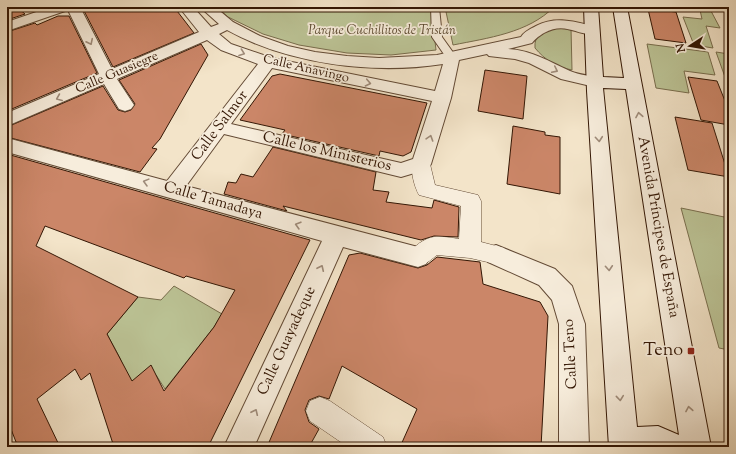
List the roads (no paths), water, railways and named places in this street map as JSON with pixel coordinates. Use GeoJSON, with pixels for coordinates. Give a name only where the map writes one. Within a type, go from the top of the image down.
{"type":"FeatureCollection","features":[{"type":"Feature","properties":{"kind":"street"},"geometry":{"type":"LineString","coordinates":[[7,27],[64,7]]}},
{"type":"Feature","properties":{"kind":"street"},"geometry":{"type":"LineString","coordinates":[[73,7],[108,77],[125,104]]}},
{"type":"Feature","properties":{"kind":"street","name":"Calle Añavingo"},"geometry":{"type":"LineString","coordinates":[[186,7],[208,34],[226,47],[268,62],[442,98]]}},
{"type":"Feature","properties":{"kind":"street"},"geometry":{"type":"LineString","coordinates":[[207,7],[215,16],[228,26],[247,37],[291,52],[344,60],[381,62],[438,60],[452,58],[527,40],[528,37],[543,27],[555,22],[569,10]]}},
{"type":"Feature","properties":{"kind":"street","name":"Avenida Príncipes de España"},"geometry":{"type":"LineString","coordinates":[[591,7],[609,34],[634,84],[696,447]]}},
{"type":"Feature","properties":{"kind":"street","name":"Avenida Príncipes de España"},"geometry":{"type":"LineString","coordinates":[[620,7],[609,34],[595,82],[624,445]]}},
{"type":"Feature","properties":{"kind":"street"},"geometry":{"type":"LineString","coordinates":[[555,22],[609,34]]}},
{"type":"Feature","properties":{"kind":"street","name":"Calle Guasiegre"},"geometry":{"type":"LineString","coordinates":[[7,120],[228,26]]}},
{"type":"Feature","properties":{"kind":"street"},"geometry":{"type":"LineString","coordinates":[[527,40],[528,48],[536,60]]}},
{"type":"Feature","properties":{"kind":"street"},"geometry":{"type":"LineString","coordinates":[[477,52],[516,54],[536,60],[567,76],[595,82],[634,84]]}},
{"type":"Feature","properties":{"kind":"street"},"geometry":{"type":"LineString","coordinates":[[452,58],[442,98],[421,164],[426,190],[471,202],[470,249]]}},
{"type":"Feature","properties":{"kind":"street","name":"Calle Salmor"},"geometry":{"type":"LineString","coordinates":[[173,189],[268,62]]}},
{"type":"Feature","properties":{"kind":"street","name":"Calle los Ministerios"},"geometry":{"type":"LineString","coordinates":[[219,127],[401,170],[421,164]]}},
{"type":"Feature","properties":{"kind":"street","name":"Calle Tamadaya"},"geometry":{"type":"LineString","coordinates":[[7,145],[173,189],[336,236],[418,257]]}},
{"type":"Feature","properties":{"kind":"street","name":"Calle Guayadeque"},"geometry":{"type":"LineString","coordinates":[[239,447],[336,236]]}},
{"type":"Feature","properties":{"kind":"street"},"geometry":{"type":"LineString","coordinates":[[418,257],[434,246],[470,249],[496,255]]}},
{"type":"Feature","properties":{"kind":"street","name":"Calle Teno"},"geometry":{"type":"LineString","coordinates":[[496,255],[547,277],[563,294],[572,324],[574,447]]}},
{"type":"Feature","properties":{"kind":"street"},"geometry":{"type":"LineString","coordinates":[[320,411],[373,447]]}},
{"type":"Feature","properties":{"kind":"street"},"geometry":{"type":"LineString","coordinates":[[624,445],[658,441],[670,447]]}},
{"type":"Feature","properties":{"kind":"lane"},"geometry":{"type":"LineString","coordinates":[[435,7],[437,37],[452,58]]}},
{"type":"Feature","properties":{"kind":"place","name":"Teno"},"geometry":{"type":"Point","coordinates":[691,351]}},
{"type":"Feature","properties":{"kind":"park label","name":"Parque Cuchillitos de Tristán"},"geometry":{"type":"Point","coordinates":[382,31]}}]}
